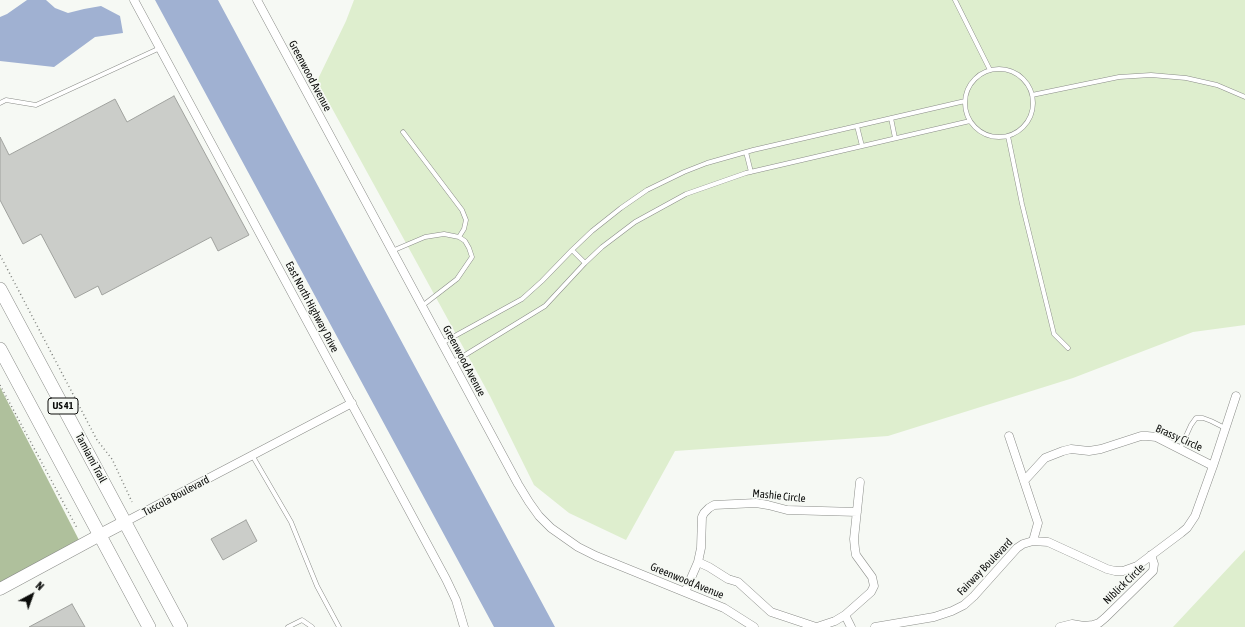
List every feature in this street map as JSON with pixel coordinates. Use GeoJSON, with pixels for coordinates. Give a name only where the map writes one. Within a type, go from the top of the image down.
{"type":"FeatureCollection","features":[{"type":"Feature","properties":{"kind":"main road","name":"Tamiami Trail"},"geometry":{"type":"LineString","coordinates":[[0,289],[181,627]]}},
{"type":"Feature","properties":{"kind":"main road","name":"US 41"},"geometry":{"type":"LineString","coordinates":[[0,349],[149,627]]}},
{"type":"Feature","properties":{"kind":"street","name":"East North Highway Drive"},"geometry":{"type":"LineString","coordinates":[[134,0],[446,579],[456,600],[464,627]]}},
{"type":"Feature","properties":{"kind":"street","name":"Greenwood Avenue"},"geometry":{"type":"LineString","coordinates":[[257,0],[518,484],[539,516],[551,528],[578,547],[596,556],[724,608],[754,627]]}},
{"type":"Feature","properties":{"kind":"street"},"geometry":{"type":"LineString","coordinates":[[1213,466],[1236,396]]}},
{"type":"Feature","properties":{"kind":"street","name":"Tuscola Boulevard"},"geometry":{"type":"LineString","coordinates":[[0,589],[352,403]]}},
{"type":"Feature","properties":{"kind":"street"},"geometry":{"type":"LineString","coordinates":[[1009,436],[1038,523],[1033,541],[1048,542],[1107,569],[1115,571],[1123,571],[1132,568],[1151,555]]}},
{"type":"Feature","properties":{"kind":"street","name":"Brassy Circle"},"geometry":{"type":"LineString","coordinates":[[1024,481],[1045,458],[1063,451],[1071,449],[1089,451],[1101,449],[1141,436],[1156,438],[1213,466]]}},
{"type":"Feature","properties":{"kind":"street","name":"Niblick Circle"},"geometry":{"type":"LineString","coordinates":[[1060,627],[1072,624],[1084,626],[1093,625],[1105,618],[1154,571],[1154,564],[1151,555],[1187,528],[1195,516],[1213,466]]}},
{"type":"Feature","properties":{"kind":"street"},"geometry":{"type":"LineString","coordinates":[[698,562],[738,582],[771,612],[817,627],[835,622],[871,592],[874,586],[872,577],[856,555],[854,549],[860,482]]}},
{"type":"Feature","properties":{"kind":"street","name":"Mashie Circle"},"geometry":{"type":"LineString","coordinates":[[685,592],[698,562],[702,548],[702,517],[708,508],[714,506],[756,503],[787,510],[857,512]]}},
{"type":"Feature","properties":{"kind":"street","name":"Fairway Boulevard"},"geometry":{"type":"LineString","coordinates":[[875,627],[934,617],[952,611],[974,596],[1017,548],[1023,544],[1033,541]]}},
{"type":"Feature","properties":{"kind":"street"},"geometry":{"type":"LineString","coordinates":[[845,614],[851,627]]}},
{"type":"Feature","properties":{"kind":"lane"},"geometry":{"type":"LineString","coordinates":[[955,0],[990,70]]}},
{"type":"Feature","properties":{"kind":"lane"},"geometry":{"type":"LineString","coordinates":[[0,103],[6,100],[36,106],[160,48]]}},
{"type":"Feature","properties":{"kind":"lane"},"geometry":{"type":"LineString","coordinates":[[996,68],[1007,69],[1018,74],[1027,82],[1032,95],[1034,104],[1032,114],[1026,124],[1018,132],[1008,136],[997,137],[986,135],[977,129],[970,121],[965,111],[965,101],[968,88],[975,78],[984,71],[996,68]]}},
{"type":"Feature","properties":{"kind":"lane"},"geometry":{"type":"LineString","coordinates":[[1032,95],[1119,76],[1151,75],[1186,78],[1217,85],[1245,97]]}},
{"type":"Feature","properties":{"kind":"lane"},"geometry":{"type":"LineString","coordinates":[[441,343],[522,299],[592,231],[621,208],[647,190],[684,172],[707,163],[746,152],[965,101]]}},
{"type":"Feature","properties":{"kind":"lane"},"geometry":{"type":"LineString","coordinates":[[891,118],[895,138]]}},
{"type":"Feature","properties":{"kind":"lane"},"geometry":{"type":"LineString","coordinates":[[452,363],[544,306],[602,247],[635,222],[679,197],[751,172],[970,121]]}},
{"type":"Feature","properties":{"kind":"lane"},"geometry":{"type":"LineString","coordinates":[[857,126],[862,146]]}},
{"type":"Feature","properties":{"kind":"lane"},"geometry":{"type":"LineString","coordinates":[[403,132],[462,210],[466,220],[464,229],[459,237]]}},
{"type":"Feature","properties":{"kind":"lane"},"geometry":{"type":"LineString","coordinates":[[1008,136],[1022,204],[1054,334],[1068,348]]}},
{"type":"Feature","properties":{"kind":"lane"},"geometry":{"type":"LineString","coordinates":[[746,152],[751,172]]}},
{"type":"Feature","properties":{"kind":"lane"},"geometry":{"type":"LineString","coordinates":[[392,251],[426,237],[444,234],[459,237],[465,241],[469,248],[472,257],[457,279],[422,306]]}},
{"type":"Feature","properties":{"kind":"lane"},"geometry":{"type":"LineString","coordinates":[[572,250],[586,263]]}},
{"type":"Feature","properties":{"kind":"lane"},"geometry":{"type":"LineString","coordinates":[[1180,450],[1191,425],[1196,418],[1203,418],[1212,421],[1225,428]]}},
{"type":"Feature","properties":{"kind":"lane"},"geometry":{"type":"LineString","coordinates":[[252,455],[291,522],[317,586],[339,627]]}},
{"type":"Feature","properties":{"kind":"lane"},"geometry":{"type":"LineString","coordinates":[[288,627],[302,620],[312,627]]}},
{"type":"Feature","properties":{"kind":"path"},"geometry":{"type":"LineString","coordinates":[[0,255],[97,440],[112,459],[132,502]]}},
{"type":"Feature","properties":{"kind":"path"},"geometry":{"type":"LineString","coordinates":[[0,385],[77,528]]}},
{"type":"Feature","properties":{"kind":"green space"},"geometry":{"type":"Polygon","coordinates":[[[354,0],[1245,0],[1245,325],[1193,332],[1073,378],[888,436],[675,451],[626,540],[569,513],[534,485],[490,396],[317,81],[346,21],[354,0]]]}},
{"type":"Feature","properties":{"kind":"green space"},"geometry":{"type":"Polygon","coordinates":[[[0,387],[79,540],[0,584],[0,387]]]}},
{"type":"Feature","properties":{"kind":"green space"},"geometry":{"type":"Polygon","coordinates":[[[1245,550],[1245,627],[1173,627],[1245,550]]]}},
{"type":"Feature","properties":{"kind":"water"},"geometry":{"type":"Polygon","coordinates":[[[27,0],[46,0],[55,8],[68,13],[101,6],[120,16],[123,33],[95,37],[54,67],[0,61],[0,17],[27,0]]]}},
{"type":"Feature","properties":{"kind":"water"},"geometry":{"type":"Polygon","coordinates":[[[155,0],[218,0],[555,627],[494,627],[155,0]]]}},
{"type":"Feature","properties":{"kind":"building"},"geometry":{"type":"Polygon","coordinates":[[[174,96],[249,235],[218,251],[211,237],[102,295],[98,286],[75,298],[41,234],[23,244],[0,200],[0,137],[9,155],[115,99],[127,122],[174,96]]]}},
{"type":"Feature","properties":{"kind":"building"},"geometry":{"type":"Polygon","coordinates":[[[246,520],[257,541],[223,560],[211,539],[246,520]]]}},
{"type":"Feature","properties":{"kind":"building"},"geometry":{"type":"Polygon","coordinates":[[[72,604],[85,627],[29,627],[72,604]]]}}]}
